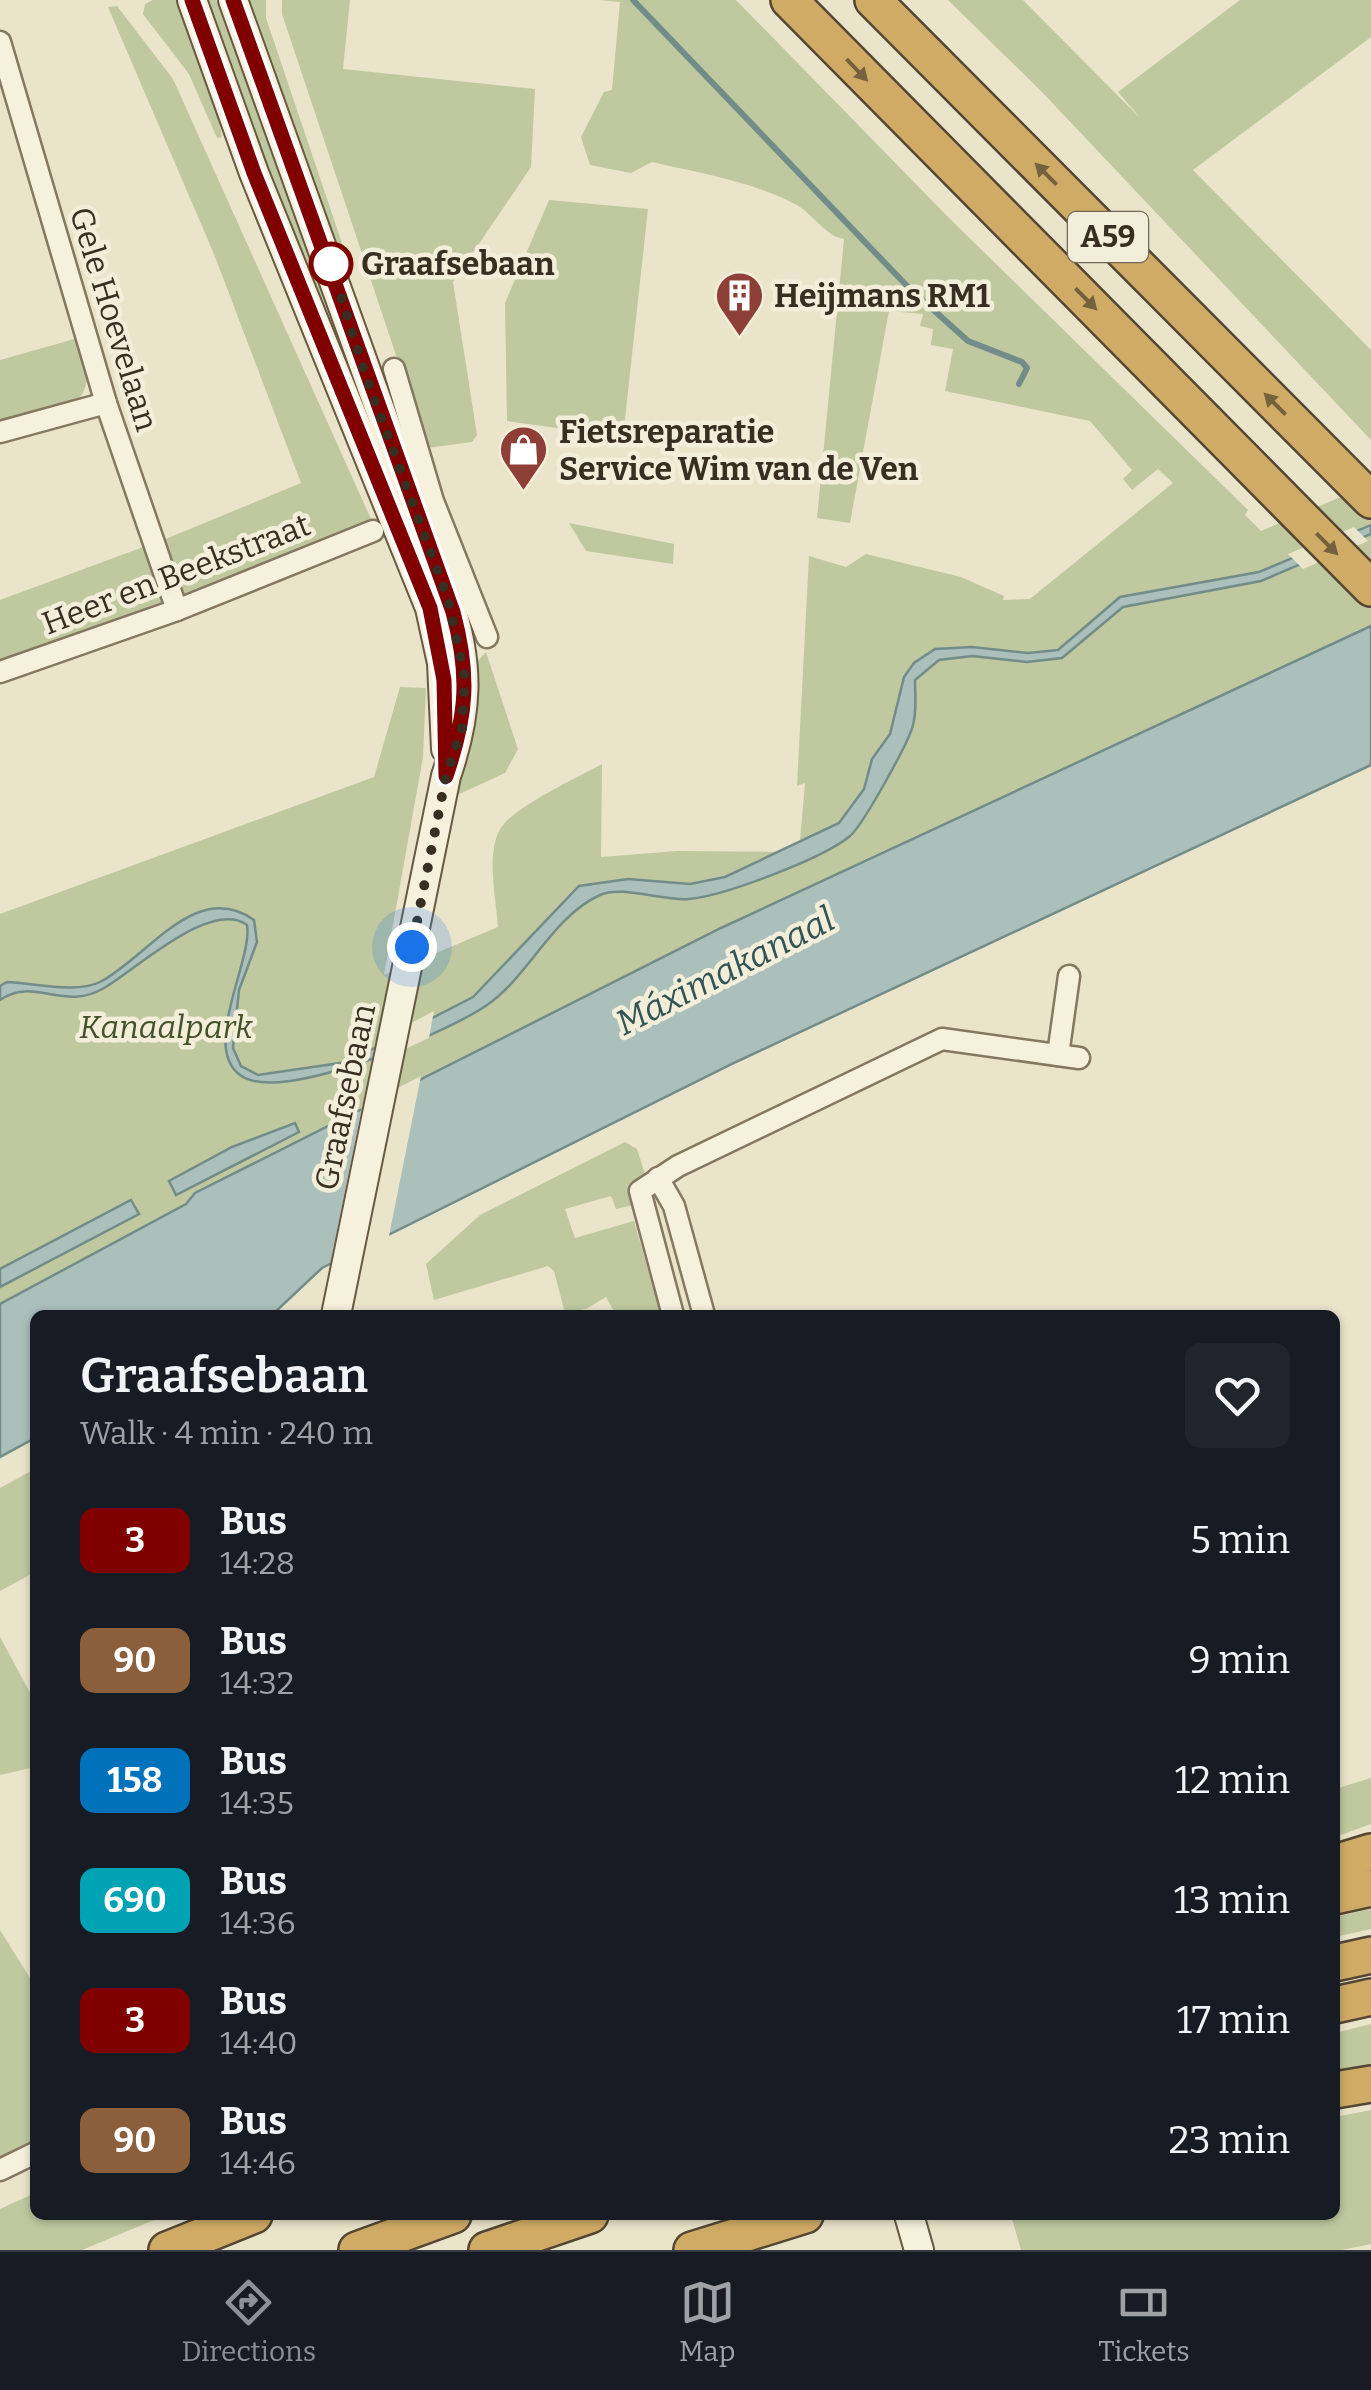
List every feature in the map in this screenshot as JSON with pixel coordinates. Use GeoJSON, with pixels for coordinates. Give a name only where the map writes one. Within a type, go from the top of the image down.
{"type":"FeatureCollection","features":[{"type":"Feature","properties":{"kind":"highway","name":"A59"},"geometry":{"type":"LineString","coordinates":[[789,0],[1371,588]]}},
{"type":"Feature","properties":{"kind":"highway","name":"A59"},"geometry":{"type":"LineString","coordinates":[[873,0],[1371,500]]}},
{"type":"Feature","properties":{"kind":"highway"},"geometry":{"type":"LineString","coordinates":[[1340,1861],[1371,1852]]}},
{"type":"Feature","properties":{"kind":"highway"},"geometry":{"type":"LineString","coordinates":[[1340,1895],[1371,1888]]}},
{"type":"Feature","properties":{"kind":"highway"},"geometry":{"type":"LineString","coordinates":[[1340,1963],[1371,1955]]}},
{"type":"Feature","properties":{"kind":"highway"},"geometry":{"type":"LineString","coordinates":[[1340,2004],[1371,1997]]}},
{"type":"Feature","properties":{"kind":"highway"},"geometry":{"type":"LineString","coordinates":[[1340,2089],[1371,2084]]}},
{"type":"Feature","properties":{"kind":"highway"},"geometry":{"type":"LineString","coordinates":[[167,2250],[242,2220]]}},
{"type":"Feature","properties":{"kind":"highway"},"geometry":{"type":"LineString","coordinates":[[356,2250],[439,2220]]}},
{"type":"Feature","properties":{"kind":"highway"},"geometry":{"type":"LineString","coordinates":[[486,2250],[575,2220]]}},
{"type":"Feature","properties":{"kind":"highway"},"geometry":{"type":"LineString","coordinates":[[692,2250],[789,2220]]}},
{"type":"Feature","properties":{"kind":"main road","name":"Graafsebaan"},"geometry":{"type":"LineString","coordinates":[[192,0],[254,173],[430,608],[444,680],[446,776]]}},
{"type":"Feature","properties":{"kind":"main road","name":"Graafsebaan"},"geometry":{"type":"LineString","coordinates":[[233,0],[453,612],[465,702],[462,729],[446,776],[337,1310]]}},
{"type":"Feature","properties":{"kind":"main road"},"geometry":{"type":"LineString","coordinates":[[910,2220],[919,2250]]}},
{"type":"Feature","properties":{"kind":"main road"},"geometry":{"type":"LineString","coordinates":[[928,2220],[937,2250]]}},
{"type":"Feature","properties":{"kind":"street","name":"Gele Hoevelaan"},"geometry":{"type":"LineString","coordinates":[[0,42],[106,403],[177,610]]}},
{"type":"Feature","properties":{"kind":"street"},"geometry":{"type":"LineString","coordinates":[[394,369],[433,501],[487,638]]}},
{"type":"Feature","properties":{"kind":"street"},"geometry":{"type":"LineString","coordinates":[[0,432],[106,403]]}},
{"type":"Feature","properties":{"kind":"street","name":"Heer en Beekstraat"},"geometry":{"type":"LineString","coordinates":[[0,672],[177,610],[373,531]]}},
{"type":"Feature","properties":{"kind":"street"},"geometry":{"type":"LineString","coordinates":[[1058,1056],[1070,976]]}},
{"type":"Feature","properties":{"kind":"street"},"geometry":{"type":"LineString","coordinates":[[671,1310],[640,1191],[658,1178],[942,1039],[1080,1058]]}},
{"type":"Feature","properties":{"kind":"street"},"geometry":{"type":"LineString","coordinates":[[658,1178],[674,1206],[703,1310]]}},
{"type":"Feature","properties":{"kind":"street"},"geometry":{"type":"LineString","coordinates":[[0,2170],[30,2155]]}},
{"type":"Feature","properties":{"kind":"green space"},"geometry":{"type":"Polygon","coordinates":[[[153,0],[180,0],[213,86],[222,137],[217,138],[189,74],[143,14],[145,4],[153,0]]]}},
{"type":"Feature","properties":{"kind":"green space"},"geometry":{"type":"Polygon","coordinates":[[[206,0],[216,0],[308,253],[330,295],[366,405],[278,194],[206,0]]]}},
{"type":"Feature","properties":{"kind":"green space"},"geometry":{"type":"Polygon","coordinates":[[[249,0],[266,0],[266,18],[346,255],[340,257],[249,0]]]}},
{"type":"Feature","properties":{"kind":"green space"},"geometry":{"type":"Polygon","coordinates":[[[282,0],[350,0],[343,69],[535,89],[531,167],[453,282],[477,435],[472,442],[427,448],[282,14],[282,0]]]}},
{"type":"Feature","properties":{"kind":"green space","name":"Kanaalpark"},"geometry":{"type":"Polygon","coordinates":[[[599,0],[736,0],[949,218],[1248,510],[1245,515],[1261,531],[1371,484],[1371,626],[721,928],[195,1193],[186,1204],[0,1304],[0,914],[374,777],[400,687],[426,688],[423,757],[384,975],[498,927],[493,867],[498,833],[529,804],[602,764],[601,857],[677,851],[799,852],[805,783],[797,786],[809,556],[846,567],[866,554],[961,577],[1004,596],[1003,600],[1030,599],[1173,483],[1158,469],[1132,490],[1123,479],[1132,470],[1090,421],[945,391],[953,349],[931,345],[933,329],[920,326],[923,314],[889,311],[850,523],[817,518],[844,239],[830,233],[795,204],[743,184],[652,162],[631,173],[590,165],[581,137],[604,92],[612,90],[620,2],[599,0]]]}},
{"type":"Feature","properties":{"kind":"green space"},"geometry":{"type":"Polygon","coordinates":[[[948,0],[1023,0],[1141,119],[1118,92],[1240,0],[1371,0],[1371,37],[1193,170],[1371,350],[1371,440],[1042,92],[948,0]]]}},
{"type":"Feature","properties":{"kind":"green space"},"geometry":{"type":"Polygon","coordinates":[[[117,6],[173,79],[371,519],[291,557],[188,596],[182,596],[161,541],[301,483],[214,254],[108,7],[117,6]]]}},
{"type":"Feature","properties":{"kind":"green space"},"geometry":{"type":"Polygon","coordinates":[[[549,200],[648,209],[623,437],[507,421],[505,303],[549,200]]]}},
{"type":"Feature","properties":{"kind":"green space"},"geometry":{"type":"Polygon","coordinates":[[[78,338],[87,378],[77,401],[0,424],[0,360],[78,338]]]}},
{"type":"Feature","properties":{"kind":"green space"},"geometry":{"type":"Polygon","coordinates":[[[569,523],[674,544],[673,564],[586,551],[569,523]]]}},
{"type":"Feature","properties":{"kind":"green space"},"geometry":{"type":"Polygon","coordinates":[[[146,546],[161,604],[0,662],[0,600],[146,546]]]}},
{"type":"Feature","properties":{"kind":"green space"},"geometry":{"type":"Polygon","coordinates":[[[486,652],[518,749],[505,773],[455,796],[472,667],[486,652]]]}},
{"type":"Feature","properties":{"kind":"green space"},"geometry":{"type":"Polygon","coordinates":[[[625,1142],[637,1149],[645,1174],[634,1205],[616,1209],[611,1196],[565,1209],[575,1238],[634,1221],[660,1310],[613,1310],[606,1297],[586,1309],[564,1310],[554,1271],[548,1266],[434,1300],[426,1264],[480,1215],[625,1142]]]}},
{"type":"Feature","properties":{"kind":"green space"},"geometry":{"type":"Polygon","coordinates":[[[30,1472],[30,1575],[0,1591],[0,1488],[30,1472]]]}},
{"type":"Feature","properties":{"kind":"green space"},"geometry":{"type":"Polygon","coordinates":[[[0,1637],[30,1693],[30,1768],[0,1775],[0,1637]]]}},
{"type":"Feature","properties":{"kind":"green space"},"geometry":{"type":"Polygon","coordinates":[[[1371,1778],[1371,1824],[1340,1835],[1340,1787],[1371,1778]]]}},
{"type":"Feature","properties":{"kind":"green space"},"geometry":{"type":"Polygon","coordinates":[[[1371,1909],[1371,1929],[1340,1936],[1340,1916],[1371,1909]]]}},
{"type":"Feature","properties":{"kind":"green space"},"geometry":{"type":"Polygon","coordinates":[[[0,1930],[30,1978],[30,2149],[0,2164],[0,1930]]]}},
{"type":"Feature","properties":{"kind":"green space"},"geometry":{"type":"Polygon","coordinates":[[[1371,2024],[1371,2066],[1340,2071],[1340,2032],[1371,2024]]]}},
{"type":"Feature","properties":{"kind":"green space"},"geometry":{"type":"Polygon","coordinates":[[[1371,2110],[1371,2244],[1342,2250],[1021,2250],[1012,2220],[1340,2220],[1340,2116],[1371,2110]]]}},
{"type":"Feature","properties":{"kind":"green space"},"geometry":{"type":"Polygon","coordinates":[[[30,2195],[30,2220],[154,2220],[82,2250],[0,2250],[0,2209],[30,2195]]]}},
{"type":"Feature","properties":{"kind":"water"},"geometry":{"type":"Polygon","coordinates":[[[1371,525],[1371,534],[1261,581],[1123,607],[1062,658],[1027,662],[972,656],[939,660],[915,680],[915,714],[910,734],[875,801],[850,836],[797,865],[705,896],[678,899],[619,892],[600,895],[568,917],[516,979],[487,1005],[438,1032],[364,1062],[290,1081],[260,1082],[240,1075],[229,1062],[225,1044],[247,925],[232,919],[195,928],[90,994],[76,997],[25,991],[0,1000],[0,986],[7,982],[67,988],[100,982],[192,915],[212,909],[233,910],[254,920],[257,942],[239,990],[233,1048],[241,1066],[258,1075],[347,1062],[473,997],[579,886],[628,879],[690,884],[725,877],[839,823],[864,789],[872,759],[890,734],[904,677],[914,663],[935,649],[972,647],[1028,653],[1058,650],[1120,597],[1259,572],[1371,525]]]}},
{"type":"Feature","properties":{"kind":"water","name":"Máximakanaal"},"geometry":{"type":"Polygon","coordinates":[[[1371,626],[1371,765],[736,1062],[322,1268],[277,1310],[30,1310],[30,1441],[0,1457],[0,1304],[186,1204],[195,1193],[721,928],[1371,626]]]}},
{"type":"Feature","properties":{"kind":"water"},"geometry":{"type":"Polygon","coordinates":[[[295,1123],[299,1132],[176,1195],[169,1181],[232,1147],[295,1123]]]}},
{"type":"Feature","properties":{"kind":"water"},"geometry":{"type":"Polygon","coordinates":[[[131,1200],[139,1214],[0,1287],[0,1269],[131,1200]]]}},
{"type":"Feature","properties":{"kind":"pier"},"geometry":{"type":"Polygon","coordinates":[[[1354,527],[1368,541],[1303,569],[1288,554],[1354,527]]]}},
{"type":"Feature","properties":{"kind":"pier"},"geometry":{"type":"Polygon","coordinates":[[[434,1011],[429,1038],[371,1065],[375,1042],[434,1011]]]}},
{"type":"Feature","properties":{"kind":"pier"},"geometry":{"type":"Polygon","coordinates":[[[421,1076],[388,1241],[329,1270],[362,1106],[421,1076]]]}},
{"type":"Feature","properties":{"kind":"waterway"},"geometry":{"type":"LineString","coordinates":[[633,0],[909,288],[968,341],[1022,362],[1027,368],[1019,384]]}},
{"type":"Feature","properties":{"kind":"bus line","name":"3"},"geometry":{"type":"LineString","coordinates":[[192,0],[254,173],[430,608],[444,680],[446,776],[462,729],[465,702],[465,678],[453,612],[233,0]]}},
{"type":"Feature","properties":{"kind":"place","name":"Graafsebaan"},"geometry":{"type":"Point","coordinates":[331,264]}},
{"type":"Feature","properties":{"kind":"place","name":"Heijmans RM1"},"geometry":{"type":"Point","coordinates":[739,338]}},
{"type":"Feature","properties":{"kind":"place","name":"Fietsreparatie Service Wim van de Ven"},"geometry":{"type":"Point","coordinates":[524,492]}},
{"type":"Feature","properties":{"kind":"route"},"geometry":{"type":"LineString","coordinates":[[331,264],[366,377],[448,599],[465,678],[462,729],[446,776],[412,947]]}}]}
